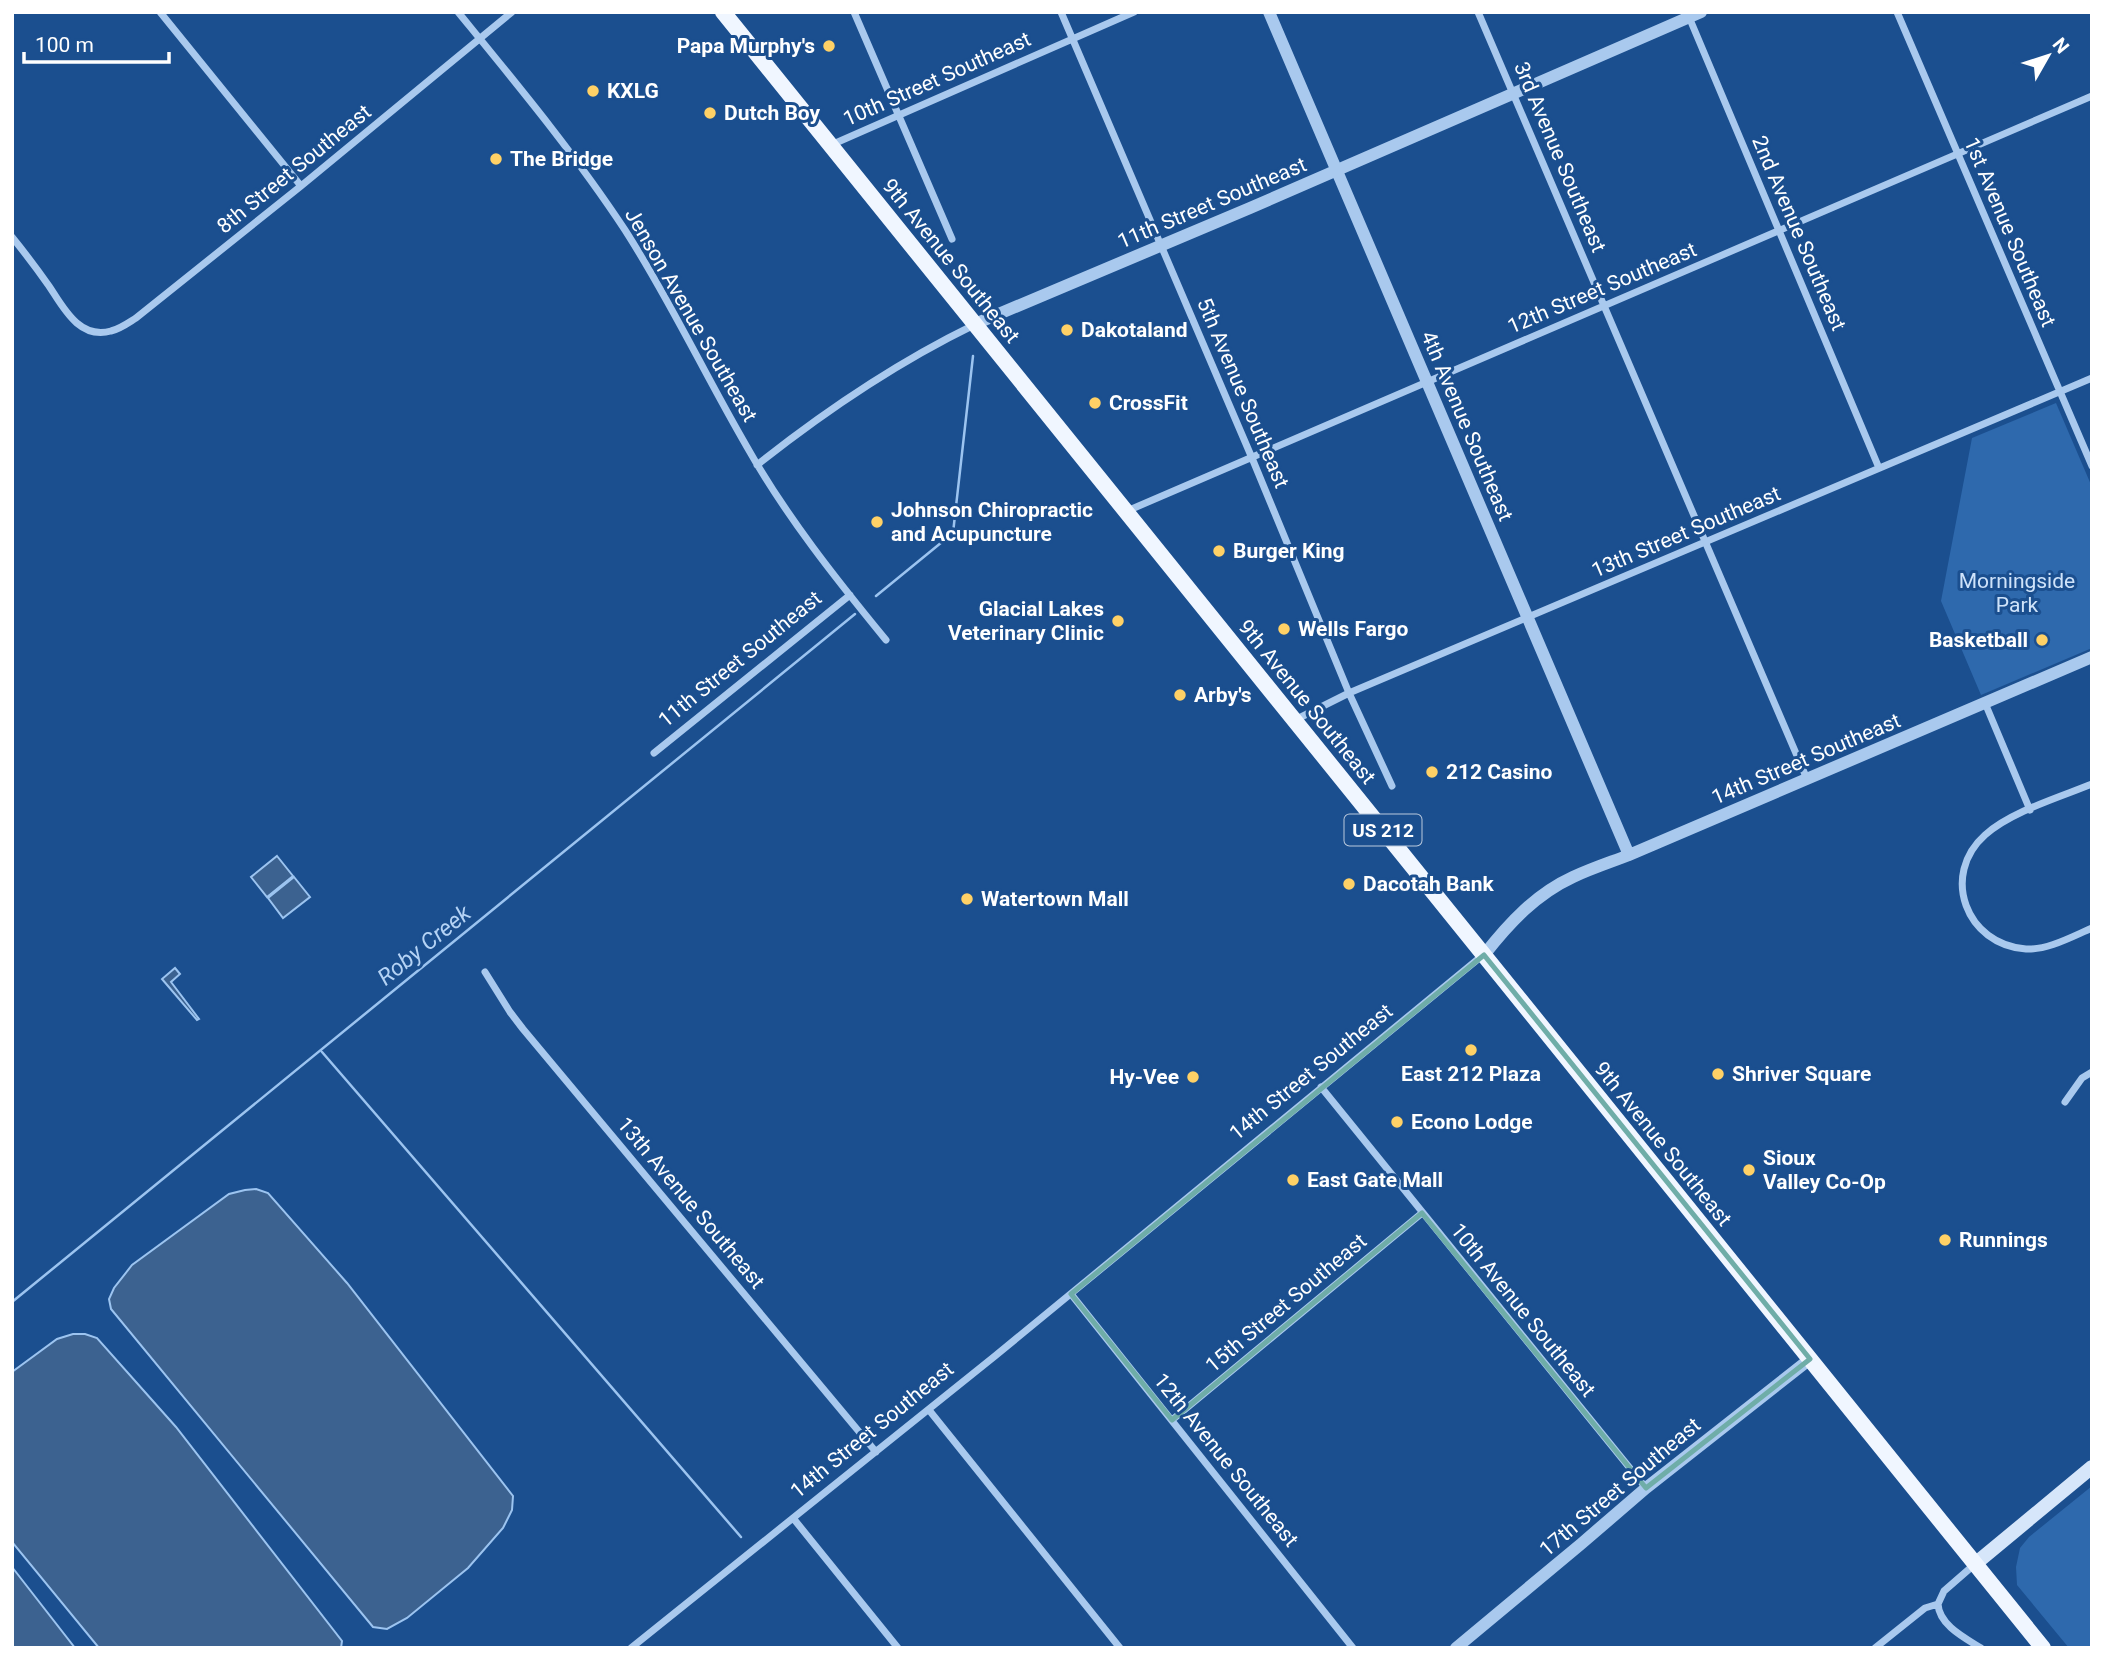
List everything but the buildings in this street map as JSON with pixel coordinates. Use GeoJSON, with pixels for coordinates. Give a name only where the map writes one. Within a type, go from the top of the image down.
{"type":"FeatureCollection","features":[{"type":"Feature","properties":{"kind":"main road","name":"9th Avenue Southeast"},"geometry":{"type":"LineString","coordinates":[[723,12],[2043,1648]]}},
{"type":"Feature","properties":{"kind":"main road"},"geometry":{"type":"LineString","coordinates":[[1975,1564],[2092,1467]]}},
{"type":"Feature","properties":{"kind":"street"},"geometry":{"type":"LineString","coordinates":[[160,12],[301,186]]}},
{"type":"Feature","properties":{"kind":"street","name":"Jenson Avenue Southeast"},"geometry":{"type":"LineString","coordinates":[[458,12],[569,152],[625,229],[649,267],[757,465],[850,596],[886,640]]}},
{"type":"Feature","properties":{"kind":"street","name":"8th Street Southeast"},"geometry":{"type":"LineString","coordinates":[[12,237],[49,286],[63,310],[76,323],[102,333],[114,331],[136,318],[301,186],[512,12]]}},
{"type":"Feature","properties":{"kind":"street"},"geometry":{"type":"LineString","coordinates":[[854,12],[952,239]]}},
{"type":"Feature","properties":{"kind":"street","name":"5th Avenue Southeast"},"geometry":{"type":"LineString","coordinates":[[1061,12],[1252,458],[1349,693],[1392,786]]}},
{"type":"Feature","properties":{"kind":"street","name":"10th Street Southeast"},"geometry":{"type":"LineString","coordinates":[[830,145],[1134,12]]}},
{"type":"Feature","properties":{"kind":"street","name":"4th Avenue Southeast"},"geometry":{"type":"LineString","coordinates":[[1269,12],[1629,855]]}},
{"type":"Feature","properties":{"kind":"street","name":"3rd Avenue Southeast"},"geometry":{"type":"LineString","coordinates":[[1478,12],[1807,779]]}},
{"type":"Feature","properties":{"kind":"street","name":"1st Avenue Southeast"},"geometry":{"type":"LineString","coordinates":[[1897,12],[2092,466]]}},
{"type":"Feature","properties":{"kind":"street","name":"11th Street Southeast"},"geometry":{"type":"LineString","coordinates":[[757,465],[856,391],[975,324],[1161,246],[1693,14]]}},
{"type":"Feature","properties":{"kind":"street","name":"2nd Avenue Southeast"},"geometry":{"type":"LineString","coordinates":[[1693,14],[1780,232],[1879,468]]}},
{"type":"Feature","properties":{"kind":"street","name":"12th Street Southeast"},"geometry":{"type":"LineString","coordinates":[[1126,511],[2092,96]]}},
{"type":"Feature","properties":{"kind":"street","name":"13th Street Southeast"},"geometry":{"type":"LineString","coordinates":[[1294,720],[1349,693],[2092,378]]}},
{"type":"Feature","properties":{"kind":"street","name":"11th Street Southeast"},"geometry":{"type":"LineString","coordinates":[[654,753],[850,596]]}},
{"type":"Feature","properties":{"kind":"street","name":"14th Street Southeast"},"geometry":{"type":"LineString","coordinates":[[631,1648],[929,1410],[1484,955],[1506,927],[1540,897],[1573,877],[2092,657]]}},
{"type":"Feature","properties":{"kind":"street"},"geometry":{"type":"LineString","coordinates":[[1985,703],[2030,810]]}},
{"type":"Feature","properties":{"kind":"street"},"geometry":{"type":"LineString","coordinates":[[2092,784],[2030,810],[1984,836],[1968,857],[1962,885],[1970,917],[1980,929],[2002,943],[2028,949],[2042,948],[2092,928]]}},
{"type":"Feature","properties":{"kind":"street","name":"13th Avenue Southeast"},"geometry":{"type":"LineString","coordinates":[[485,972],[523,1029],[877,1452]]}},
{"type":"Feature","properties":{"kind":"street"},"geometry":{"type":"LineString","coordinates":[[2065,1102],[2082,1079],[2092,1072]]}},
{"type":"Feature","properties":{"kind":"street","name":"10th Avenue Southeast"},"geometry":{"type":"LineString","coordinates":[[1321,1087],[1646,1488]]}},
{"type":"Feature","properties":{"kind":"street","name":"15th Street Southeast"},"geometry":{"type":"LineString","coordinates":[[1172,1420],[1422,1213]]}},
{"type":"Feature","properties":{"kind":"street","name":"12th Avenue Southeast"},"geometry":{"type":"LineString","coordinates":[[1071,1294],[1353,1648]]}},
{"type":"Feature","properties":{"kind":"street","name":"17th Street Southeast"},"geometry":{"type":"LineString","coordinates":[[1456,1648],[1646,1488],[1810,1359]]}},
{"type":"Feature","properties":{"kind":"street"},"geometry":{"type":"LineString","coordinates":[[929,1410],[1120,1648]]}},
{"type":"Feature","properties":{"kind":"street"},"geometry":{"type":"LineString","coordinates":[[793,1518],[898,1648]]}},
{"type":"Feature","properties":{"kind":"street"},"geometry":{"type":"LineString","coordinates":[[1975,1564],[1944,1591],[1938,1604],[1945,1621],[1981,1648]]}},
{"type":"Feature","properties":{"kind":"street"},"geometry":{"type":"LineString","coordinates":[[1875,1648],[1925,1608],[1938,1604]]}},
{"type":"Feature","properties":{"kind":"highlighted area"},"geometry":{"type":"Polygon","coordinates":[[[1484,955],[1810,1359],[1646,1488],[1422,1213],[1172,1420],[1071,1294],[1484,955]]]}},
{"type":"Feature","properties":{"kind":"green space","name":"Morningside Park"},"geometry":{"type":"Polygon","coordinates":[[[2056,403],[2092,487],[2092,648],[1981,695],[1941,601],[1972,438],[2056,403]]]}},
{"type":"Feature","properties":{"kind":"green space"},"geometry":{"type":"Polygon","coordinates":[[[2092,1486],[2092,1648],[2069,1648],[2017,1585],[2016,1567],[2020,1548],[2029,1537],[2092,1486]]]}},
{"type":"Feature","properties":{"kind":"shaded area"},"geometry":{"type":"Polygon","coordinates":[[[277,856],[293,876],[267,897],[251,877],[277,856]]]}},
{"type":"Feature","properties":{"kind":"shaded area"},"geometry":{"type":"Polygon","coordinates":[[[294,877],[310,897],[283,918],[268,898],[294,877]]]}},
{"type":"Feature","properties":{"kind":"shaded area"},"geometry":{"type":"Polygon","coordinates":[[[175,968],[180,974],[171,982],[199,1019],[197,1020],[162,979],[175,968]]]}},
{"type":"Feature","properties":{"kind":"shaded area"},"geometry":{"type":"Polygon","coordinates":[[[256,1189],[268,1193],[347,1283],[513,1496],[512,1510],[503,1528],[468,1568],[407,1618],[387,1629],[373,1627],[111,1309],[109,1299],[114,1288],[132,1265],[229,1194],[256,1189]]]}},
{"type":"Feature","properties":{"kind":"shaded area"},"geometry":{"type":"Polygon","coordinates":[[[73,1334],[97,1338],[176,1427],[342,1641],[341,1648],[99,1648],[12,1542],[12,1372],[57,1339],[73,1334]]]}},
{"type":"Feature","properties":{"kind":"shaded area"},"geometry":{"type":"Polygon","coordinates":[[[12,1567],[75,1648],[12,1648],[12,1567]]]}},
{"type":"Feature","properties":{"kind":"waterway","name":"Roby Creek"},"geometry":{"type":"LineString","coordinates":[[876,596],[953,533],[973,356]]}},
{"type":"Feature","properties":{"kind":"waterway","name":"Roby Creek"},"geometry":{"type":"LineString","coordinates":[[12,1302],[855,614]]}},
{"type":"Feature","properties":{"kind":"waterway"},"geometry":{"type":"LineString","coordinates":[[322,1052],[741,1537]]}},
{"type":"Feature","properties":{"kind":"place","name":"Papa Murphy's"},"geometry":{"type":"Point","coordinates":[829,46]}},
{"type":"Feature","properties":{"kind":"place","name":"KXLG"},"geometry":{"type":"Point","coordinates":[593,91]}},
{"type":"Feature","properties":{"kind":"place","name":"Dutch Boy"},"geometry":{"type":"Point","coordinates":[710,113]}},
{"type":"Feature","properties":{"kind":"place","name":"The Bridge"},"geometry":{"type":"Point","coordinates":[496,159]}},
{"type":"Feature","properties":{"kind":"place","name":"Dakotaland"},"geometry":{"type":"Point","coordinates":[1067,330]}},
{"type":"Feature","properties":{"kind":"place","name":"CrossFit"},"geometry":{"type":"Point","coordinates":[1095,403]}},
{"type":"Feature","properties":{"kind":"place","name":"Johnson Chiropractic and Acupuncture"},"geometry":{"type":"Point","coordinates":[877,522]}},
{"type":"Feature","properties":{"kind":"place","name":"Burger King"},"geometry":{"type":"Point","coordinates":[1219,551]}},
{"type":"Feature","properties":{"kind":"place","name":"Glacial Lakes Veterinary Clinic"},"geometry":{"type":"Point","coordinates":[1118,621]}},
{"type":"Feature","properties":{"kind":"place","name":"Wells Fargo"},"geometry":{"type":"Point","coordinates":[1284,629]}},
{"type":"Feature","properties":{"kind":"place","name":"Basketball"},"geometry":{"type":"Point","coordinates":[2042,640]}},
{"type":"Feature","properties":{"kind":"place","name":"Arby's"},"geometry":{"type":"Point","coordinates":[1180,695]}},
{"type":"Feature","properties":{"kind":"place","name":"212 Casino"},"geometry":{"type":"Point","coordinates":[1432,772]}},
{"type":"Feature","properties":{"kind":"place","name":"Dacotah Bank"},"geometry":{"type":"Point","coordinates":[1349,884]}},
{"type":"Feature","properties":{"kind":"place","name":"Watertown Mall"},"geometry":{"type":"Point","coordinates":[967,899]}},
{"type":"Feature","properties":{"kind":"place","name":"East 212 Plaza"},"geometry":{"type":"Point","coordinates":[1471,1050]}},
{"type":"Feature","properties":{"kind":"place","name":"Shriver Square"},"geometry":{"type":"Point","coordinates":[1718,1074]}},
{"type":"Feature","properties":{"kind":"place","name":"Hy-Vee"},"geometry":{"type":"Point","coordinates":[1193,1077]}},
{"type":"Feature","properties":{"kind":"place","name":"Econo Lodge"},"geometry":{"type":"Point","coordinates":[1397,1122]}},
{"type":"Feature","properties":{"kind":"place","name":"Sioux Valley Co-Op"},"geometry":{"type":"Point","coordinates":[1749,1170]}},
{"type":"Feature","properties":{"kind":"place","name":"East Gate Mall"},"geometry":{"type":"Point","coordinates":[1293,1180]}},
{"type":"Feature","properties":{"kind":"place","name":"Runnings"},"geometry":{"type":"Point","coordinates":[1945,1240]}}]}
